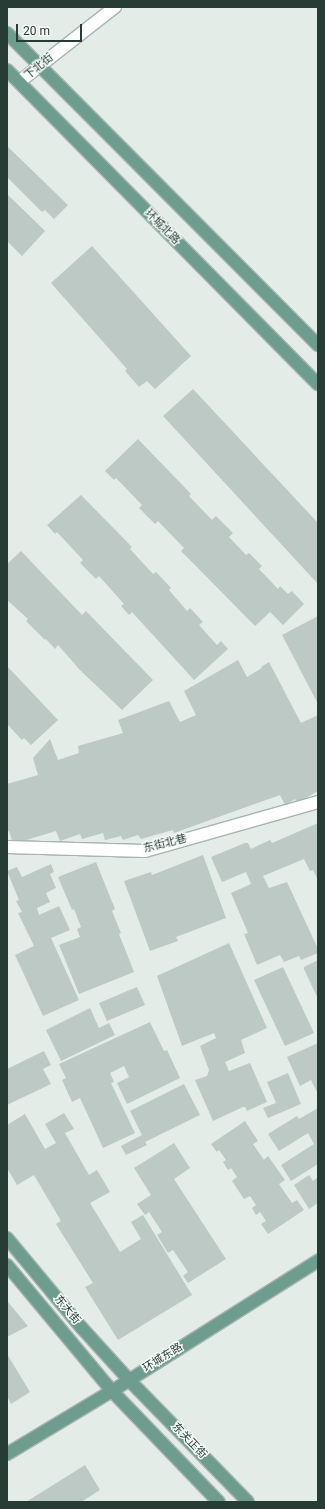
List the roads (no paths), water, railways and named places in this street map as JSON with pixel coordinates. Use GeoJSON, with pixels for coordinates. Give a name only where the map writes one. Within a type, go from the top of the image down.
{"type":"FeatureCollection","features":[{"type":"Feature","properties":{"kind":"main road"},"geometry":{"type":"LineString","coordinates":[[7,33],[318,345]]}},
{"type":"Feature","properties":{"kind":"main road","name":"环城北路"},"geometry":{"type":"LineString","coordinates":[[7,70],[318,384]]}},
{"type":"Feature","properties":{"kind":"main road","name":"东大街"},"geometry":{"type":"LineString","coordinates":[[7,1238],[81,1327],[129,1380]]}},
{"type":"Feature","properties":{"kind":"main road","name":"环城东路"},"geometry":{"type":"LineString","coordinates":[[7,1454],[112,1391],[318,1260]]}},
{"type":"Feature","properties":{"kind":"main road","name":"东大街"},"geometry":{"type":"LineString","coordinates":[[7,1265],[112,1391]]}},
{"type":"Feature","properties":{"kind":"main road","name":"东关正街"},"geometry":{"type":"LineString","coordinates":[[129,1380],[248,1502]]}},
{"type":"Feature","properties":{"kind":"main road","name":"东关正街"},"geometry":{"type":"LineString","coordinates":[[112,1391],[219,1502]]}},
{"type":"Feature","properties":{"kind":"street","name":"下北街"},"geometry":{"type":"LineString","coordinates":[[19,82],[115,7]]}},
{"type":"Feature","properties":{"kind":"street","name":"东街北巷"},"geometry":{"type":"LineString","coordinates":[[7,848],[145,851],[318,802]]}}]}
